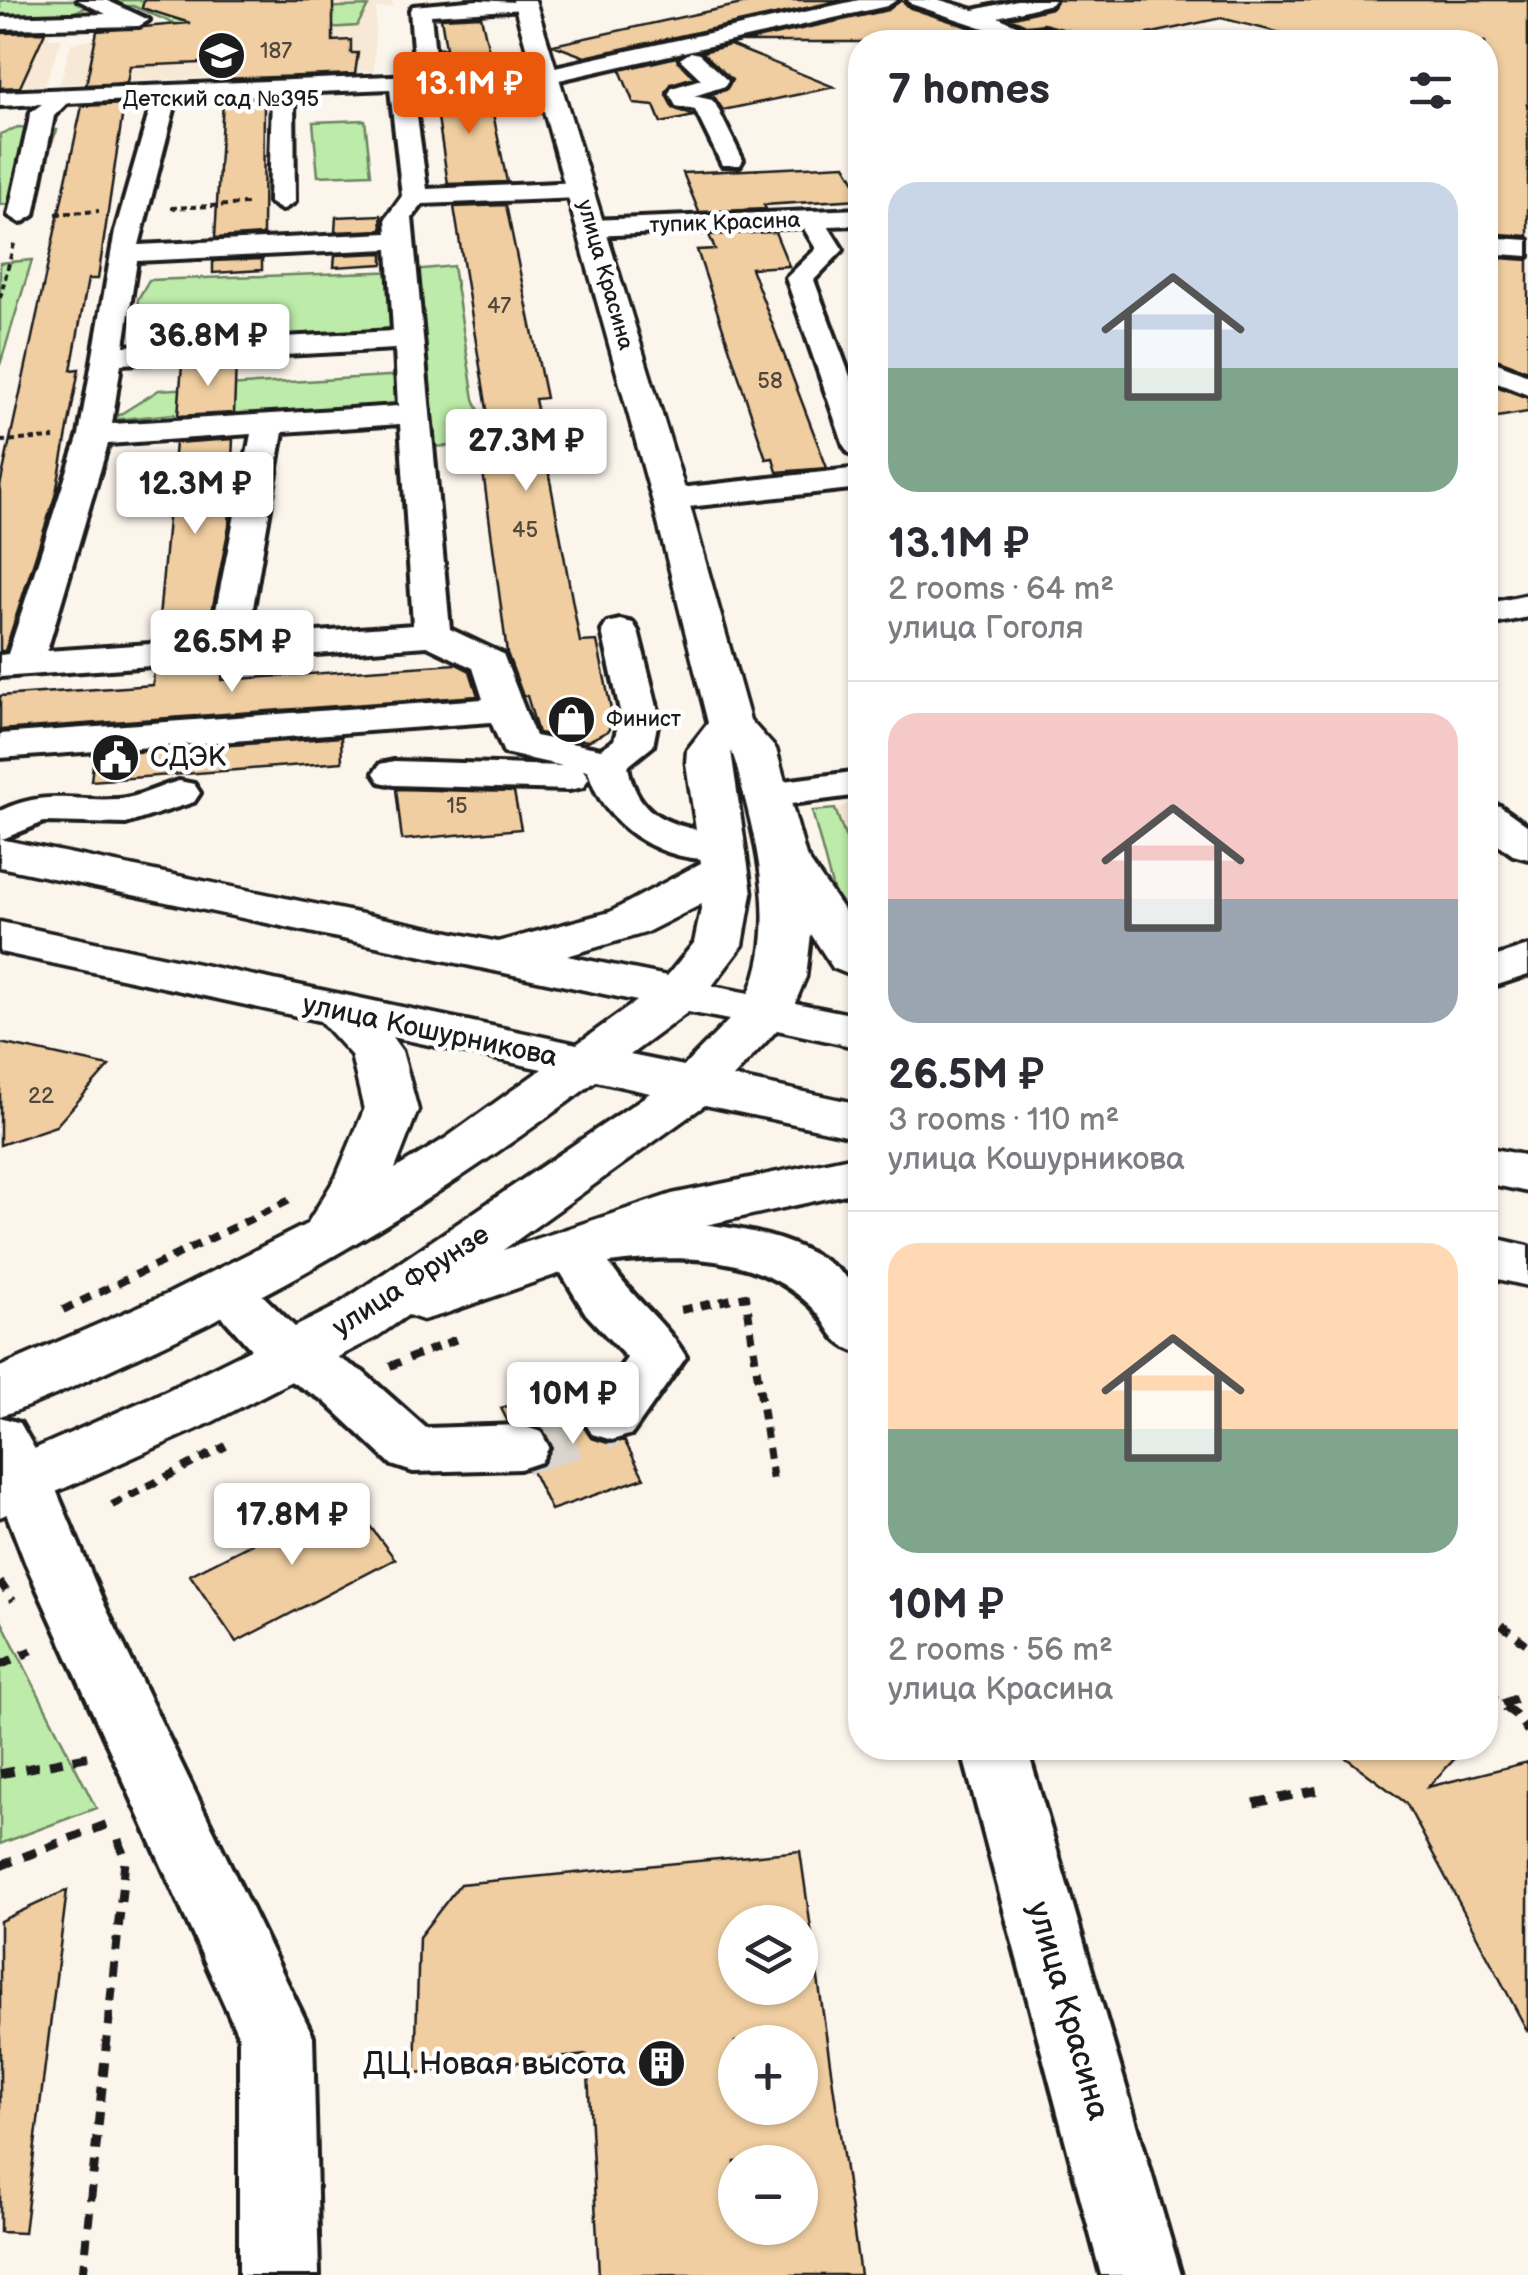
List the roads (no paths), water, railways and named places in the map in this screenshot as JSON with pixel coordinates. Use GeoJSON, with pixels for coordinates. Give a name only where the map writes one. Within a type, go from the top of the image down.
{"type":"FeatureCollection","features":[{"type":"Feature","properties":{"kind":"main road","name":"улица Красина"},"geometry":{"type":"LineString","coordinates":[[525,1],[670,499],[730,724],[754,749],[768,796],[782,855],[785,943],[781,976],[766,1012]]}},
{"type":"Feature","properties":{"kind":"main road"},"geometry":{"type":"LineString","coordinates":[[318,1215],[466,1151],[679,994],[718,945],[728,893],[708,750],[730,724]]}},
{"type":"Feature","properties":{"kind":"main road"},"geometry":{"type":"LineString","coordinates":[[0,854],[848,1029]]}},
{"type":"Feature","properties":{"kind":"main road"},"geometry":{"type":"LineString","coordinates":[[782,855],[848,952]]}},
{"type":"Feature","properties":{"kind":"main road"},"geometry":{"type":"LineString","coordinates":[[438,944],[521,949],[612,931],[677,902],[724,857]]}},
{"type":"Feature","properties":{"kind":"main road","name":"улица Кошурникова"},"geometry":{"type":"LineString","coordinates":[[0,937],[340,1013],[848,1119]]}},
{"type":"Feature","properties":{"kind":"main road","name":"улица Фрунзе"},"geometry":{"type":"LineString","coordinates":[[9,1470],[188,1407],[354,1323],[694,1087],[766,1012]]}},
{"type":"Feature","properties":{"kind":"main road"},"geometry":{"type":"LineString","coordinates":[[0,1393],[225,1290],[364,1178],[391,1110],[376,1051],[340,1013]]}},
{"type":"Feature","properties":{"kind":"main road"},"geometry":{"type":"LineString","coordinates":[[1498,1168],[1528,1174]]}},
{"type":"Feature","properties":{"kind":"main road"},"geometry":{"type":"LineString","coordinates":[[354,1323],[672,1214],[848,1175]]}},
{"type":"Feature","properties":{"kind":"main road"},"geometry":{"type":"LineString","coordinates":[[1498,1259],[1528,1266]]}},
{"type":"Feature","properties":{"kind":"street"},"geometry":{"type":"LineString","coordinates":[[0,23],[138,20],[88,0]]}},
{"type":"Feature","properties":{"kind":"street"},"geometry":{"type":"LineString","coordinates":[[0,98],[56,88],[168,92],[546,76],[887,0]]}},
{"type":"Feature","properties":{"kind":"street"},"geometry":{"type":"LineString","coordinates":[[918,0],[1007,30]]}},
{"type":"Feature","properties":{"kind":"street"},"geometry":{"type":"LineString","coordinates":[[974,16],[1044,0]]}},
{"type":"Feature","properties":{"kind":"street"},"geometry":{"type":"LineString","coordinates":[[432,635],[399,218],[415,196],[414,82],[420,10],[525,1]]}},
{"type":"Feature","properties":{"kind":"street"},"geometry":{"type":"LineString","coordinates":[[691,59],[716,81],[680,93],[684,101],[704,104],[731,160]]}},
{"type":"Feature","properties":{"kind":"street"},"geometry":{"type":"LineString","coordinates":[[21,215],[43,112],[53,108],[56,88]]}},
{"type":"Feature","properties":{"kind":"street"},"geometry":{"type":"LineString","coordinates":[[282,202],[283,88]]}},
{"type":"Feature","properties":{"kind":"street"},"geometry":{"type":"LineString","coordinates":[[168,92],[124,254],[95,435],[12,665],[432,635],[490,662],[518,746],[608,770]]}},
{"type":"Feature","properties":{"kind":"street"},"geometry":{"type":"LineString","coordinates":[[415,196],[580,190]]}},
{"type":"Feature","properties":{"kind":"street","name":"тупик Красина"},"geometry":{"type":"LineString","coordinates":[[590,228],[848,218]]}},
{"type":"Feature","properties":{"kind":"street"},"geometry":{"type":"LineString","coordinates":[[811,220],[830,250],[800,278],[848,412]]}},
{"type":"Feature","properties":{"kind":"street"},"geometry":{"type":"LineString","coordinates":[[124,254],[402,240]]}},
{"type":"Feature","properties":{"kind":"street"},"geometry":{"type":"LineString","coordinates":[[1498,246],[1528,248]]}},
{"type":"Feature","properties":{"kind":"street"},"geometry":{"type":"LineString","coordinates":[[108,356],[409,339]]}},
{"type":"Feature","properties":{"kind":"street"},"geometry":{"type":"LineString","coordinates":[[1498,373],[1528,386]]}},
{"type":"Feature","properties":{"kind":"street"},"geometry":{"type":"LineString","coordinates":[[95,435],[414,414]]}},
{"type":"Feature","properties":{"kind":"street"},"geometry":{"type":"LineString","coordinates":[[227,648],[270,423]]}},
{"type":"Feature","properties":{"kind":"street"},"geometry":{"type":"LineString","coordinates":[[670,499],[848,479]]}},
{"type":"Feature","properties":{"kind":"street"},"geometry":{"type":"LineString","coordinates":[[1498,612],[1528,606]]}},
{"type":"Feature","properties":{"kind":"street"},"geometry":{"type":"LineString","coordinates":[[394,773],[608,770],[633,746],[640,716],[620,631]]}},
{"type":"Feature","properties":{"kind":"street"},"geometry":{"type":"LineString","coordinates":[[0,746],[505,709]]}},
{"type":"Feature","properties":{"kind":"street"},"geometry":{"type":"LineString","coordinates":[[608,770],[624,807],[667,838],[724,857]]}},
{"type":"Feature","properties":{"kind":"street"},"geometry":{"type":"LineString","coordinates":[[768,796],[848,787]]}},
{"type":"Feature","properties":{"kind":"street"},"geometry":{"type":"LineString","coordinates":[[0,826],[37,809],[126,812],[179,793]]}},
{"type":"Feature","properties":{"kind":"street"},"geometry":{"type":"LineString","coordinates":[[1498,824],[1528,846]]}},
{"type":"Feature","properties":{"kind":"street"},"geometry":{"type":"LineString","coordinates":[[1498,970],[1528,960]]}},
{"type":"Feature","properties":{"kind":"street"},"geometry":{"type":"LineString","coordinates":[[564,1251],[658,1238],[706,1240],[790,1265],[831,1294],[848,1317]]}},
{"type":"Feature","properties":{"kind":"street"},"geometry":{"type":"LineString","coordinates":[[564,1251],[580,1260],[605,1301],[658,1357],[612,1419]]}},
{"type":"Feature","properties":{"kind":"street"},"geometry":{"type":"LineString","coordinates":[[225,1290],[288,1354],[343,1386],[413,1450],[520,1448]]}},
{"type":"Feature","properties":{"kind":"street"},"geometry":{"type":"LineString","coordinates":[[9,1470],[276,2036],[280,2275]]}},
{"type":"Feature","properties":{"kind":"street","name":"улица Красина"},"geometry":{"type":"LineString","coordinates":[[997,1760],[1141,2275]]}},
{"type":"Feature","properties":{"kind":"tunnel"},"geometry":{"type":"LineString","coordinates":[[520,1447],[612,1419]]}},
{"type":"Feature","properties":{"kind":"place","name":"Детский сад №395"},"geometry":{"type":"Point","coordinates":[221,55]}},
{"type":"Feature","properties":{"kind":"place","name":"Финист"},"geometry":{"type":"Point","coordinates":[571,719]}},
{"type":"Feature","properties":{"kind":"place","name":"СДЭК"},"geometry":{"type":"Point","coordinates":[115,757]}},
{"type":"Feature","properties":{"kind":"place","name":"ДЦ Новая высота"},"geometry":{"type":"Point","coordinates":[661,2064]}}]}
